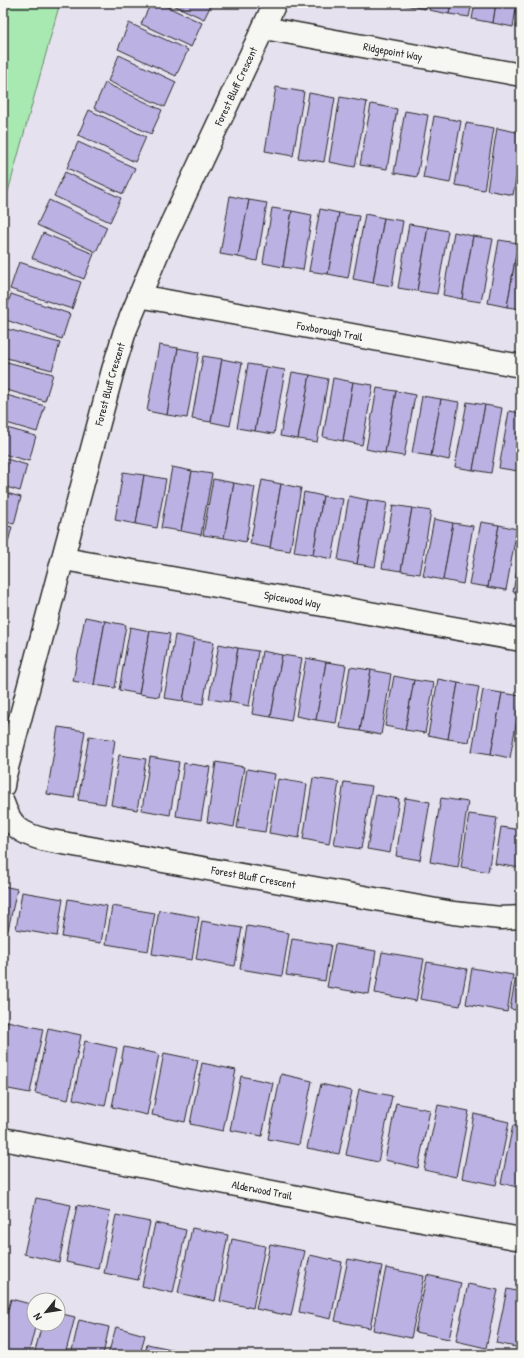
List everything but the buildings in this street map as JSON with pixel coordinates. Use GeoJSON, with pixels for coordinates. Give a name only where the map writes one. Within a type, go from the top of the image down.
{"type":"FeatureCollection","features":[{"type":"Feature","properties":{"kind":"street","name":"Forest Bluff Crescent"},"geometry":{"type":"LineString","coordinates":[[3,786],[113,370],[125,331],[158,252],[275,3]]}},
{"type":"Feature","properties":{"kind":"street","name":"Ridgepoint Way"},"geometry":{"type":"LineString","coordinates":[[264,28],[521,75]]}},
{"type":"Feature","properties":{"kind":"street","name":"Foxborough Trail"},"geometry":{"type":"LineString","coordinates":[[139,296],[521,366]]}},
{"type":"Feature","properties":{"kind":"street","name":"Spicewood Way"},"geometry":{"type":"LineString","coordinates":[[64,559],[521,640]]}},
{"type":"Feature","properties":{"kind":"street","name":"Forest Bluff Crescent"},"geometry":{"type":"LineString","coordinates":[[3,803],[8,817],[17,828],[30,836],[46,840],[453,913],[501,918],[521,918]]}},
{"type":"Feature","properties":{"kind":"street","name":"Alderwood Trail"},"geometry":{"type":"LineString","coordinates":[[3,1139],[374,1212],[521,1239]]}},
{"type":"Feature","properties":{"kind":"green space"},"geometry":{"type":"Polygon","coordinates":[[[3,3],[69,3],[59,6],[3,210],[3,3]]]}}]}
